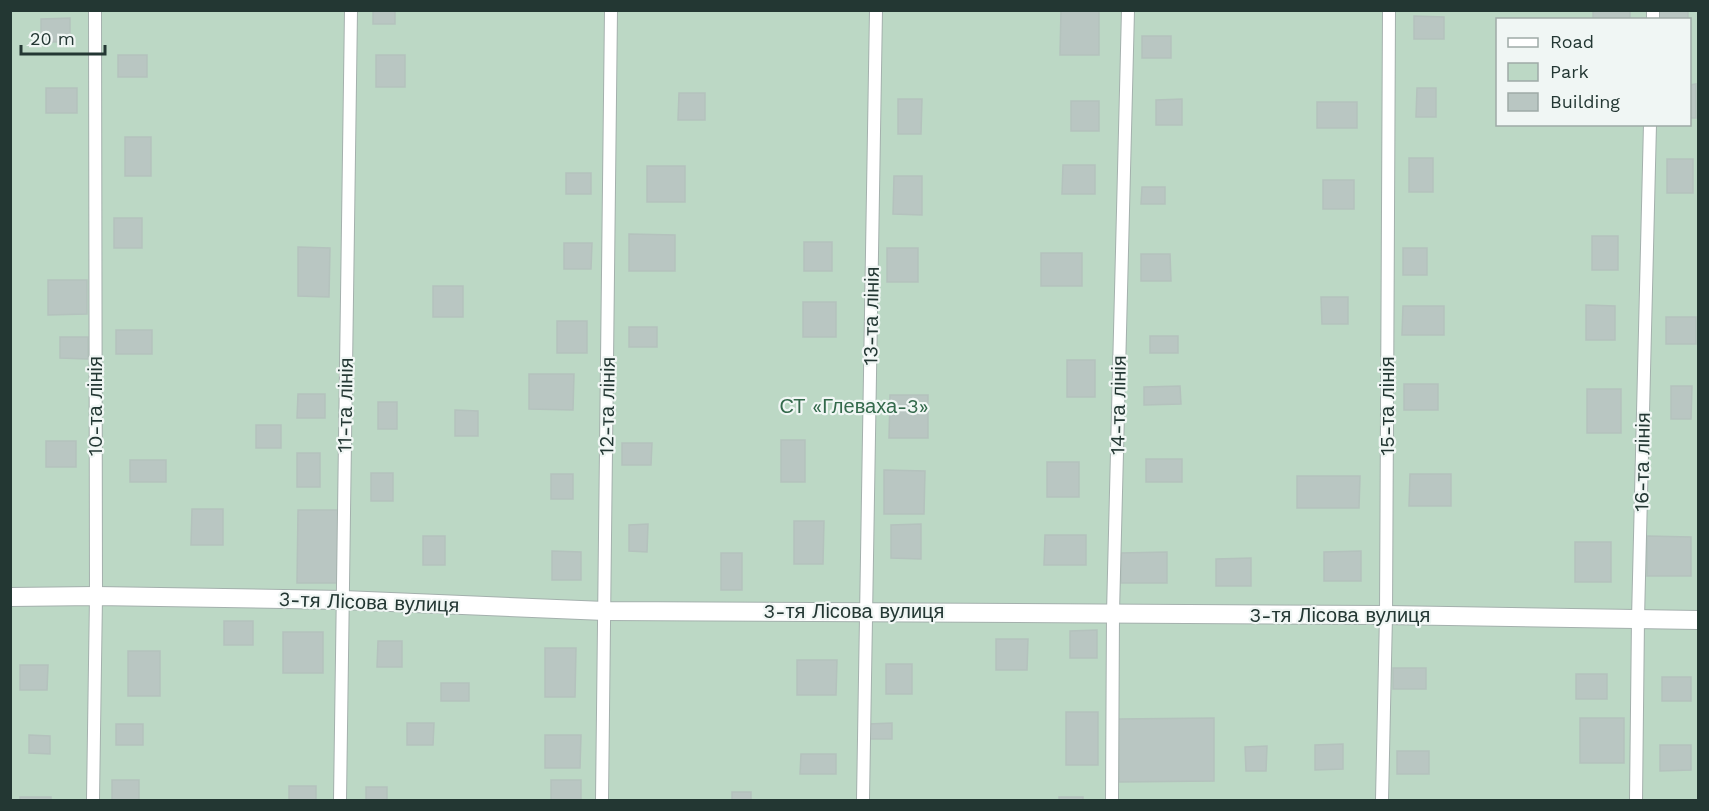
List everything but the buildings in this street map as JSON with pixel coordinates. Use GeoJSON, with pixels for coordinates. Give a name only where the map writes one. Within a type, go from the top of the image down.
{"type":"FeatureCollection","features":[{"type":"Feature","properties":{"kind":"street","name":"3-тя Лісова вулиця"},"geometry":{"type":"LineString","coordinates":[[10,597],[343,600],[605,610],[1386,615],[1698,620]]}},
{"type":"Feature","properties":{"kind":"lane","name":"10-та лінія"},"geometry":{"type":"LineString","coordinates":[[93,801],[96,596],[95,10]]}},
{"type":"Feature","properties":{"kind":"lane","name":"11-та лінія"},"geometry":{"type":"LineString","coordinates":[[340,801],[351,10]]}},
{"type":"Feature","properties":{"kind":"lane","name":"12-та лінія"},"geometry":{"type":"LineString","coordinates":[[602,801],[611,10]]}},
{"type":"Feature","properties":{"kind":"lane","name":"13-та лінія"},"geometry":{"type":"LineString","coordinates":[[863,801],[876,10]]}},
{"type":"Feature","properties":{"kind":"lane","name":"14-та лінія"},"geometry":{"type":"LineString","coordinates":[[1112,801],[1113,613],[1128,10]]}},
{"type":"Feature","properties":{"kind":"lane","name":"15-та лінія"},"geometry":{"type":"LineString","coordinates":[[1382,801],[1386,615],[1389,10]]}},
{"type":"Feature","properties":{"kind":"lane","name":"16-та лінія"},"geometry":{"type":"LineString","coordinates":[[1636,801],[1650,126]]}},
{"type":"Feature","properties":{"kind":"green space","name":"СТ «Глеваха-3»"},"geometry":{"type":"Polygon","coordinates":[[[11,11],[1698,11],[1698,800],[11,800],[11,11]]]}}]}
